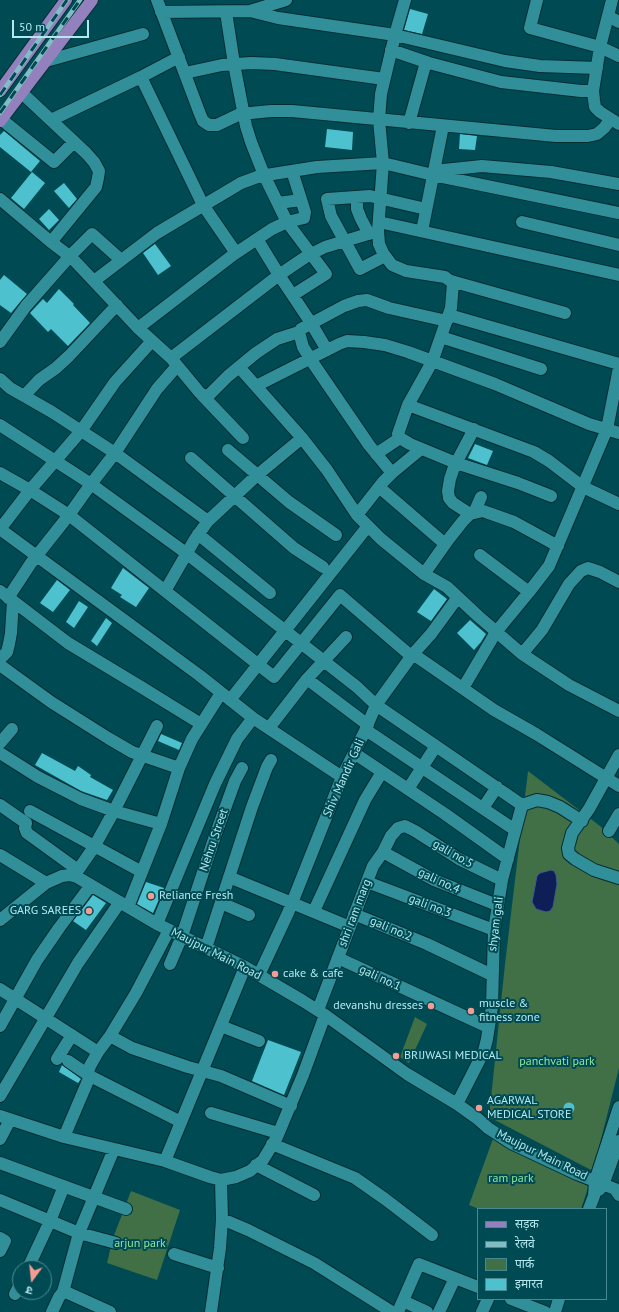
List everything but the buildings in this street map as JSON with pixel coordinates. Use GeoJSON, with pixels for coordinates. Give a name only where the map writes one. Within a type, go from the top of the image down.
{"type":"FeatureCollection","features":[{"type":"Feature","properties":{"kind":"main road"},"geometry":{"type":"LineString","coordinates":[[0,91],[66,0]]}},
{"type":"Feature","properties":{"kind":"main road"},"geometry":{"type":"LineString","coordinates":[[1,120],[92,0]]}},
{"type":"Feature","properties":{"kind":"street"},"geometry":{"type":"LineString","coordinates":[[157,0],[200,114],[206,124],[217,125],[244,114],[272,111],[292,111],[556,136],[588,136],[597,134],[615,122],[595,107],[593,91],[600,46],[612,0]]}},
{"type":"Feature","properties":{"kind":"street"},"geometry":{"type":"LineString","coordinates":[[161,12],[250,11],[286,0]]}},
{"type":"Feature","properties":{"kind":"street"},"geometry":{"type":"LineString","coordinates":[[405,0],[381,94],[379,120],[383,163],[381,198],[376,229],[379,244],[385,256],[392,265],[406,271],[434,274],[445,277],[451,281],[565,312]]}},
{"type":"Feature","properties":{"kind":"street"},"geometry":{"type":"LineString","coordinates":[[537,0],[530,28],[600,46],[619,56]]}},
{"type":"Feature","properties":{"kind":"street"},"geometry":{"type":"LineString","coordinates":[[250,11],[278,18],[395,35],[505,61],[540,66],[597,68]]}},
{"type":"Feature","properties":{"kind":"street"},"geometry":{"type":"LineString","coordinates":[[226,12],[234,64],[251,142],[264,175],[287,222],[326,274],[293,295]]}},
{"type":"Feature","properties":{"kind":"street"},"geometry":{"type":"LineString","coordinates":[[608,16],[619,22]]}},
{"type":"Feature","properties":{"kind":"street"},"geometry":{"type":"LineString","coordinates":[[46,61],[143,34]]}},
{"type":"Feature","properties":{"kind":"street"},"geometry":{"type":"LineString","coordinates":[[391,50],[426,62],[501,82],[593,91]]}},
{"type":"Feature","properties":{"kind":"street"},"geometry":{"type":"LineString","coordinates":[[51,120],[179,57]]}},
{"type":"Feature","properties":{"kind":"street"},"geometry":{"type":"LineString","coordinates":[[410,123],[426,62]]}},
{"type":"Feature","properties":{"kind":"street"},"geometry":{"type":"LineString","coordinates":[[184,72],[234,64],[251,63],[275,64],[384,79]]}},
{"type":"Feature","properties":{"kind":"street"},"geometry":{"type":"LineString","coordinates":[[141,77],[203,205],[236,253]]}},
{"type":"Feature","properties":{"kind":"street"},"geometry":{"type":"LineString","coordinates":[[22,93],[94,162],[99,171],[96,187],[51,242]]}},
{"type":"Feature","properties":{"kind":"street"},"geometry":{"type":"LineString","coordinates":[[1,120],[54,162],[74,142]]}},
{"type":"Feature","properties":{"kind":"street"},"geometry":{"type":"LineString","coordinates":[[422,231],[443,126]]}},
{"type":"Feature","properties":{"kind":"street"},"geometry":{"type":"LineString","coordinates":[[94,280],[157,233],[241,182],[264,175],[292,170],[383,163],[619,213]]}},
{"type":"Feature","properties":{"kind":"street"},"geometry":{"type":"LineString","coordinates":[[433,173],[482,166],[551,172],[619,184]]}},
{"type":"Feature","properties":{"kind":"street"},"geometry":{"type":"LineString","coordinates":[[138,328],[236,253],[272,229],[287,222],[304,218],[305,212],[292,170]]}},
{"type":"Feature","properties":{"kind":"street"},"geometry":{"type":"LineString","coordinates":[[385,256],[360,269],[332,216],[327,199],[370,196],[426,209]]}},
{"type":"Feature","properties":{"kind":"street"},"geometry":{"type":"LineString","coordinates":[[357,197],[361,219],[376,229]]}},
{"type":"Feature","properties":{"kind":"street"},"geometry":{"type":"LineString","coordinates":[[0,199],[70,256],[138,328],[174,362],[202,395],[243,438]]}},
{"type":"Feature","properties":{"kind":"street"},"geometry":{"type":"LineString","coordinates":[[278,204],[301,200]]}},
{"type":"Feature","properties":{"kind":"street"},"geometry":{"type":"LineString","coordinates":[[522,222],[619,245]]}},
{"type":"Feature","properties":{"kind":"street"},"geometry":{"type":"LineString","coordinates":[[0,659],[7,652],[11,633],[7,597],[36,556],[70,515],[91,484],[115,453],[174,362],[279,275],[311,254],[325,247],[376,229],[422,231],[619,275]]}},
{"type":"Feature","properties":{"kind":"street"},"geometry":{"type":"LineString","coordinates":[[0,342],[26,306],[70,256],[92,234],[121,260]]}},
{"type":"Feature","properties":{"kind":"street"},"geometry":{"type":"LineString","coordinates":[[257,239],[311,322],[327,350]]}},
{"type":"Feature","properties":{"kind":"street"},"geometry":{"type":"LineString","coordinates":[[451,281],[453,283],[453,297],[448,318],[432,362],[408,406],[398,434],[400,438],[421,449],[456,463],[518,483],[551,496]]}},
{"type":"Feature","properties":{"kind":"street"},"geometry":{"type":"LineString","coordinates":[[202,395],[208,396],[239,367],[277,339],[299,332],[300,329],[311,322],[344,306],[358,301],[367,300],[389,308],[448,318],[619,364]]}},
{"type":"Feature","properties":{"kind":"street"},"geometry":{"type":"LineString","coordinates":[[24,396],[39,380],[56,368],[69,356],[117,305]]}},
{"type":"Feature","properties":{"kind":"street"},"geometry":{"type":"LineString","coordinates":[[299,332],[303,347],[310,358],[376,454],[392,473]]}},
{"type":"Feature","properties":{"kind":"street"},"geometry":{"type":"LineString","coordinates":[[441,337],[541,369]]}},
{"type":"Feature","properties":{"kind":"street"},"geometry":{"type":"LineString","coordinates":[[152,341],[115,382],[81,431],[30,490],[0,529],[199,675],[254,718],[342,777]]}},
{"type":"Feature","properties":{"kind":"street"},"geometry":{"type":"LineString","coordinates":[[256,386],[347,341],[364,342],[384,345],[408,352],[495,384],[589,424],[619,433]]}},
{"type":"Feature","properties":{"kind":"street"},"geometry":{"type":"LineString","coordinates":[[239,367],[302,438],[327,470],[357,515],[381,539],[424,574],[448,587],[522,654],[569,685],[619,711]]}},
{"type":"Feature","properties":{"kind":"street"},"geometry":{"type":"LineString","coordinates":[[463,688],[496,632],[549,566],[607,429],[619,368]]}},
{"type":"Feature","properties":{"kind":"street"},"geometry":{"type":"LineString","coordinates":[[0,379],[10,388],[52,412],[115,453],[208,522]]}},
{"type":"Feature","properties":{"kind":"street"},"geometry":{"type":"LineString","coordinates":[[408,406],[534,452],[550,460],[583,487],[619,504]]}},
{"type":"Feature","properties":{"kind":"street"},"geometry":{"type":"LineString","coordinates":[[0,425],[91,484],[186,554],[301,643],[376,705],[522,805],[537,800],[548,802],[560,807],[582,821]]}},
{"type":"Feature","properties":{"kind":"street"},"geometry":{"type":"LineString","coordinates":[[474,429],[456,463],[450,479],[448,491],[449,498],[453,503],[472,514],[483,511],[514,522],[558,546]]}},
{"type":"Feature","properties":{"kind":"street"},"geometry":{"type":"LineString","coordinates":[[165,591],[198,534],[208,522],[258,475],[302,438]]}},
{"type":"Feature","properties":{"kind":"street"},"geometry":{"type":"LineString","coordinates":[[376,454],[400,438]]}},
{"type":"Feature","properties":{"kind":"street"},"geometry":{"type":"LineString","coordinates":[[357,515],[392,473],[421,449]]}},
{"type":"Feature","properties":{"kind":"street"},"geometry":{"type":"LineString","coordinates":[[228,450],[289,502],[336,535]]}},
{"type":"Feature","properties":{"kind":"street"},"geometry":{"type":"LineString","coordinates":[[191,458],[294,548],[323,567]]}},
{"type":"Feature","properties":{"kind":"street"},"geometry":{"type":"LineString","coordinates":[[0,473],[70,515],[274,677],[340,595],[412,655],[494,710],[536,734],[619,786]]}},
{"type":"Feature","properties":{"kind":"street"},"geometry":{"type":"LineString","coordinates":[[379,487],[445,544]]}},
{"type":"Feature","properties":{"kind":"street"},"geometry":{"type":"LineString","coordinates":[[424,574],[445,544],[472,514],[481,497]]}},
{"type":"Feature","properties":{"kind":"street"},"geometry":{"type":"LineString","coordinates":[[0,1096],[78,963],[124,904],[142,872],[161,824],[179,768],[192,739],[201,724],[258,664],[368,526]]}},
{"type":"Feature","properties":{"kind":"street"},"geometry":{"type":"LineString","coordinates":[[198,534],[270,593]]}},
{"type":"Feature","properties":{"kind":"street"},"geometry":{"type":"LineString","coordinates":[[480,555],[529,592]]}},
{"type":"Feature","properties":{"kind":"street"},"geometry":{"type":"LineString","coordinates":[[522,654],[542,630],[569,584],[581,571],[588,568],[600,572],[619,582]]}},
{"type":"Feature","properties":{"kind":"street"},"geometry":{"type":"LineString","coordinates":[[7,597],[68,643],[201,724]]}},
{"type":"Feature","properties":{"kind":"street","name":"Shiv Mandir Gali"},"geometry":{"type":"LineString","coordinates":[[258,975],[292,902],[342,777],[367,728],[376,705],[412,655],[431,634],[458,597]]}},
{"type":"Feature","properties":{"kind":"street"},"geometry":{"type":"LineString","coordinates":[[269,728],[307,679],[346,637]]}},
{"type":"Feature","properties":{"kind":"street"},"geometry":{"type":"LineString","coordinates":[[0,666],[84,724],[132,752],[179,768]]}},
{"type":"Feature","properties":{"kind":"street"},"geometry":{"type":"LineString","coordinates":[[307,679],[367,728],[422,768],[516,830]]}},
{"type":"Feature","properties":{"kind":"street"},"geometry":{"type":"LineString","coordinates":[[157,924],[215,784],[237,739],[254,718]]}},
{"type":"Feature","properties":{"kind":"street"},"geometry":{"type":"LineString","coordinates":[[0,920],[46,883],[62,876],[76,873],[94,847],[114,811],[157,726]]}},
{"type":"Feature","properties":{"kind":"street"},"geometry":{"type":"LineString","coordinates":[[0,743],[12,729]]}},
{"type":"Feature","properties":{"kind":"street"},"geometry":{"type":"LineString","coordinates":[[408,789],[436,746]]}},
{"type":"Feature","properties":{"kind":"street"},"geometry":{"type":"LineString","coordinates":[[0,753],[38,777],[81,799],[114,811],[161,824]]}},
{"type":"Feature","properties":{"kind":"street"},"geometry":{"type":"LineString","coordinates":[[354,753],[508,859]]}},
{"type":"Feature","properties":{"kind":"street"},"geometry":{"type":"LineString","coordinates":[[619,755],[582,821],[571,837],[568,848],[569,854],[575,859],[594,870],[619,878]]}},
{"type":"Feature","properties":{"kind":"street"},"geometry":{"type":"LineString","coordinates":[[206,948],[252,806],[271,760]]}},
{"type":"Feature","properties":{"kind":"street","name":"Nehru Street"},"geometry":{"type":"LineString","coordinates":[[170,964],[182,936],[235,781],[242,768]]}},
{"type":"Feature","properties":{"kind":"street"},"geometry":{"type":"LineString","coordinates":[[314,911],[365,800],[382,772]]}},
{"type":"Feature","properties":{"kind":"street"},"geometry":{"type":"LineString","coordinates":[[483,808],[496,787]]}},
{"type":"Feature","properties":{"kind":"street","name":"Maujpur Main Road"},"geometry":{"type":"LineString","coordinates":[[0,805],[26,823],[25,828],[27,833],[91,885],[157,924],[245,968],[321,1012],[407,1074],[457,1104],[488,1128],[511,1143],[610,1188]]}},
{"type":"Feature","properties":{"kind":"street","name":"shyam gali"},"geometry":{"type":"LineString","coordinates":[[457,1104],[484,1051],[492,1007],[494,930],[497,905],[502,880],[522,805]]}},
{"type":"Feature","properties":{"kind":"street"},"geometry":{"type":"LineString","coordinates":[[30,811],[142,872]]}},
{"type":"Feature","properties":{"kind":"street"},"geometry":{"type":"LineString","coordinates":[[609,831],[619,814]]}},
{"type":"Feature","properties":{"kind":"street","name":"shri ram marg"},"geometry":{"type":"LineString","coordinates":[[221,1180],[250,1171],[263,1160],[275,1139],[291,1106],[338,958],[373,866],[394,832],[398,828],[405,826]]}},
{"type":"Feature","properties":{"kind":"street","name":"gali no.5"},"geometry":{"type":"LineString","coordinates":[[405,826],[459,859],[502,880]]}},
{"type":"Feature","properties":{"kind":"street","name":"gali no.4"},"geometry":{"type":"LineString","coordinates":[[383,852],[434,880],[497,905]]}},
{"type":"Feature","properties":{"kind":"street"},"geometry":{"type":"LineString","coordinates":[[0,855],[46,883]]}},
{"type":"Feature","properties":{"kind":"street"},"geometry":{"type":"LineString","coordinates":[[229,876],[350,927]]}},
{"type":"Feature","properties":{"kind":"street","name":"gali no.3"},"geometry":{"type":"LineString","coordinates":[[367,882],[494,930]]}},
{"type":"Feature","properties":{"kind":"street"},"geometry":{"type":"LineString","coordinates":[[0,1026],[16,1000],[37,960],[91,885]]}},
{"type":"Feature","properties":{"kind":"street"},"geometry":{"type":"LineString","coordinates":[[221,903],[249,915]]}},
{"type":"Feature","properties":{"kind":"street","name":"gali no.2"},"geometry":{"type":"LineString","coordinates":[[354,914],[427,944],[492,975]]}},
{"type":"Feature","properties":{"kind":"street"},"geometry":{"type":"LineString","coordinates":[[64,1137],[90,1076],[88,1069],[136,993],[169,930]]}},
{"type":"Feature","properties":{"kind":"street","name":"gali no.1"},"geometry":{"type":"LineString","coordinates":[[338,958],[488,1027]]}},
{"type":"Feature","properties":{"kind":"street"},"geometry":{"type":"LineString","coordinates":[[165,1161],[245,968]]}},
{"type":"Feature","properties":{"kind":"street"},"geometry":{"type":"LineString","coordinates":[[0,990],[98,1052]]}},
{"type":"Feature","properties":{"kind":"street"},"geometry":{"type":"LineString","coordinates":[[221,1026],[259,1041]]}},
{"type":"Feature","properties":{"kind":"street"},"geometry":{"type":"LineString","coordinates":[[72,1035],[62,1060],[90,1076],[181,1122]]}},
{"type":"Feature","properties":{"kind":"street"},"geometry":{"type":"LineString","coordinates":[[110,1036],[138,1050],[221,1076],[291,1106]]}},
{"type":"Feature","properties":{"kind":"street"},"geometry":{"type":"LineString","coordinates":[[610,1188],[619,1107]]}},
{"type":"Feature","properties":{"kind":"street"},"geometry":{"type":"LineString","coordinates":[[211,1113],[275,1139],[355,1178],[432,1235]]}},
{"type":"Feature","properties":{"kind":"street"},"geometry":{"type":"LineString","coordinates":[[0,1138],[5,1118],[64,1137],[165,1161],[221,1180],[222,1219],[218,1268],[211,1312]]}},
{"type":"Feature","properties":{"kind":"street"},"geometry":{"type":"LineString","coordinates":[[610,1188],[619,1141]]}},
{"type":"Feature","properties":{"kind":"street"},"geometry":{"type":"LineString","coordinates":[[52,1312],[63,1292],[79,1233],[95,1198],[114,1149]]}},
{"type":"Feature","properties":{"kind":"street"},"geometry":{"type":"LineString","coordinates":[[0,1162],[126,1209]]}},
{"type":"Feature","properties":{"kind":"street"},"geometry":{"type":"LineString","coordinates":[[256,1165],[314,1195]]}},
{"type":"Feature","properties":{"kind":"street"},"geometry":{"type":"LineString","coordinates":[[32,1260],[64,1186]]}},
{"type":"Feature","properties":{"kind":"street"},"geometry":{"type":"LineString","coordinates":[[589,1208],[594,1196],[610,1188]]}},
{"type":"Feature","properties":{"kind":"street"},"geometry":{"type":"LineString","coordinates":[[0,1200],[79,1233],[116,1243]]}},
{"type":"Feature","properties":{"kind":"street"},"geometry":{"type":"LineString","coordinates":[[222,1219],[248,1230],[314,1263],[392,1312]]}},
{"type":"Feature","properties":{"kind":"street"},"geometry":{"type":"LineString","coordinates":[[0,1238],[5,1241],[0,1251]]}},
{"type":"Feature","properties":{"kind":"street"},"geometry":{"type":"LineString","coordinates":[[174,1254],[218,1268]]}},
{"type":"Feature","properties":{"kind":"street"},"geometry":{"type":"LineString","coordinates":[[398,1312],[419,1264],[477,1287]]}},
{"type":"Feature","properties":{"kind":"street"},"geometry":{"type":"LineString","coordinates":[[439,1312],[454,1278]]}},
{"type":"Feature","properties":{"kind":"street"},"geometry":{"type":"LineString","coordinates":[[63,1292],[110,1312]]}},
{"type":"Feature","properties":{"kind":"street"},"geometry":{"type":"LineString","coordinates":[[403,1300],[427,1312]]}},
{"type":"Feature","properties":{"kind":"street"},"geometry":{"type":"LineString","coordinates":[[482,1312],[488,1300]]}},
{"type":"Feature","properties":{"kind":"street"},"geometry":{"type":"LineString","coordinates":[[514,1300],[545,1312]]}},
{"type":"Feature","properties":{"kind":"street"},"geometry":{"type":"LineString","coordinates":[[555,1312],[559,1300]]}},
{"type":"Feature","properties":{"kind":"green space","name":"panchvati park"},"geometry":{"type":"Polygon","coordinates":[[[528,771],[600,826],[619,844],[619,1068],[593,1171],[489,1117],[505,964],[528,771]]]}},
{"type":"Feature","properties":{"kind":"green space"},"geometry":{"type":"Polygon","coordinates":[[[415,1017],[427,1024],[409,1063],[400,1057],[415,1017]]]}},
{"type":"Feature","properties":{"kind":"green space","name":"ram park"},"geometry":{"type":"Polygon","coordinates":[[[494,1136],[590,1182],[581,1208],[477,1208],[469,1205],[494,1136]]]}},
{"type":"Feature","properties":{"kind":"green space","name":"arjun park"},"geometry":{"type":"Polygon","coordinates":[[[131,1191],[180,1210],[157,1280],[107,1263],[113,1238],[131,1191]]]}},
{"type":"Feature","properties":{"kind":"water"},"geometry":{"type":"Polygon","coordinates":[[[551,870],[554,871],[556,875],[557,884],[553,907],[550,911],[546,912],[536,909],[532,902],[537,876],[540,873],[551,870]]]}},
{"type":"Feature","properties":{"kind":"railway"},"geometry":{"type":"LineString","coordinates":[[0,95],[67,0]]}},
{"type":"Feature","properties":{"kind":"railway"},"geometry":{"type":"LineString","coordinates":[[0,113],[80,0]]}},
{"type":"Feature","properties":{"kind":"place","name":"Reliance Fresh"},"geometry":{"type":"Point","coordinates":[151,896]}},
{"type":"Feature","properties":{"kind":"place","name":"GARG SAREES"},"geometry":{"type":"Point","coordinates":[89,911]}},
{"type":"Feature","properties":{"kind":"place","name":"cake & cafe"},"geometry":{"type":"Point","coordinates":[275,974]}},
{"type":"Feature","properties":{"kind":"place","name":"devanshu dresses"},"geometry":{"type":"Point","coordinates":[431,1006]}},
{"type":"Feature","properties":{"kind":"place","name":"muscle & fitness zone"},"geometry":{"type":"Point","coordinates":[471,1011]}},
{"type":"Feature","properties":{"kind":"place","name":"BRIJWASI MEDICAL"},"geometry":{"type":"Point","coordinates":[396,1056]}},
{"type":"Feature","properties":{"kind":"place","name":"AGARWAL MEDICAL STORE"},"geometry":{"type":"Point","coordinates":[479,1108]}}]}
